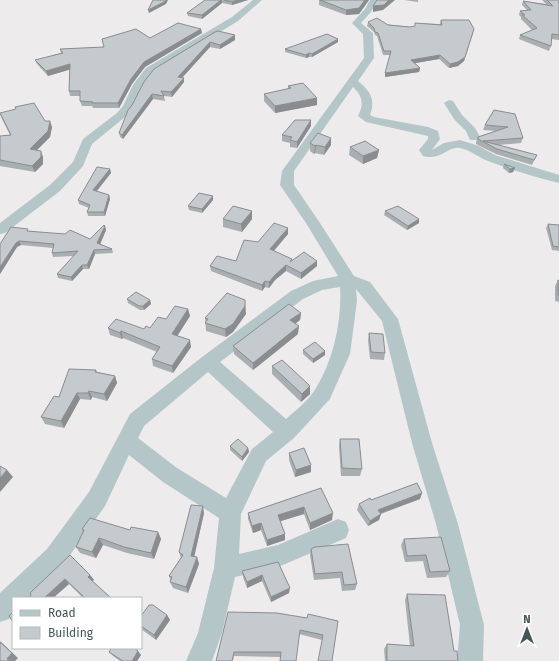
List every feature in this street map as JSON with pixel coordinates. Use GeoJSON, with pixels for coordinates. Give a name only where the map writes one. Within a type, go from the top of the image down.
{"type":"FeatureCollection","features":[{"type":"Feature","properties":{"kind":"street"},"geometry":{"type":"LineString","coordinates":[[0,230],[55,188],[78,163],[87,142],[121,115],[128,107],[138,85],[150,70],[235,19],[258,0]]}},
{"type":"Feature","properties":{"kind":"street"},"geometry":{"type":"LineString","coordinates":[[199,661],[210,633],[226,568],[230,513],[259,455],[287,432],[323,394],[340,354],[349,301],[348,280],[313,223],[287,185],[287,178],[288,171],[295,160],[369,58],[368,33],[356,23],[368,10],[374,0]]}},
{"type":"Feature","properties":{"kind":"street"},"geometry":{"type":"LineString","coordinates":[[352,81],[369,99],[370,105],[364,116],[370,120],[428,130],[434,134],[434,139],[425,150],[427,153],[432,154],[448,146],[460,144],[476,149],[491,158],[559,179]]}},
{"type":"Feature","properties":{"kind":"street"},"geometry":{"type":"LineString","coordinates":[[449,103],[458,117],[471,130],[476,142],[476,149]]}},
{"type":"Feature","properties":{"kind":"street"},"geometry":{"type":"LineString","coordinates":[[455,128],[474,137]]}},
{"type":"Feature","properties":{"kind":"street"},"geometry":{"type":"LineString","coordinates":[[13,597],[55,557],[97,499],[137,420],[208,362],[297,296],[319,285],[348,280],[364,286],[390,319],[422,443],[447,524],[472,625],[470,661]]}},
{"type":"Feature","properties":{"kind":"street"},"geometry":{"type":"LineString","coordinates":[[208,362],[287,432]]}},
{"type":"Feature","properties":{"kind":"street"},"geometry":{"type":"LineString","coordinates":[[126,441],[170,475],[230,513]]}},
{"type":"Feature","properties":{"kind":"street"},"geometry":{"type":"LineString","coordinates":[[226,568],[278,556],[338,530]]}},
{"type":"Feature","properties":{"kind":"street"},"geometry":{"type":"LineString","coordinates":[[0,610],[12,598]]}},
{"type":"Feature","properties":{"kind":"building"},"geometry":{"type":"Polygon","coordinates":[[[153,0],[166,0],[166,1],[148,10],[153,0]]]}},
{"type":"Feature","properties":{"kind":"building"},"geometry":{"type":"Polygon","coordinates":[[[205,0],[221,0],[202,15],[187,13],[205,0]]]}},
{"type":"Feature","properties":{"kind":"building"},"geometry":{"type":"Polygon","coordinates":[[[224,0],[238,0],[232,2],[224,0]]]}},
{"type":"Feature","properties":{"kind":"building"},"geometry":{"type":"Polygon","coordinates":[[[320,0],[365,0],[359,8],[346,10],[320,0]]]}},
{"type":"Feature","properties":{"kind":"building"},"geometry":{"type":"Polygon","coordinates":[[[377,0],[389,0],[384,5],[373,6],[377,0]]]}},
{"type":"Feature","properties":{"kind":"building"},"geometry":{"type":"Polygon","coordinates":[[[547,0],[559,0],[559,35],[552,34],[551,46],[520,35],[537,28],[522,15],[525,15],[520,11],[531,10],[523,1],[553,6],[547,0]]]}},
{"type":"Feature","properties":{"kind":"building"},"geometry":{"type":"Polygon","coordinates":[[[377,18],[388,25],[410,27],[415,26],[415,23],[442,25],[441,20],[469,20],[474,29],[465,57],[458,62],[450,64],[440,55],[411,60],[420,68],[385,73],[391,51],[384,51],[378,33],[375,32],[374,28],[368,22],[377,18]]]}},
{"type":"Feature","properties":{"kind":"building"},"geometry":{"type":"Polygon","coordinates":[[[178,23],[201,29],[144,62],[131,79],[118,103],[92,103],[93,102],[80,101],[80,91],[69,91],[70,64],[46,71],[35,60],[63,53],[60,49],[104,47],[102,39],[136,29],[150,38],[178,23]]]}},
{"type":"Feature","properties":{"kind":"building"},"geometry":{"type":"Polygon","coordinates":[[[218,31],[235,35],[220,45],[210,42],[178,77],[184,78],[171,92],[161,91],[164,96],[152,94],[122,135],[119,133],[128,110],[144,82],[154,69],[218,31]]]}},
{"type":"Feature","properties":{"kind":"building"},"geometry":{"type":"Polygon","coordinates":[[[327,34],[338,39],[312,54],[309,53],[306,55],[285,49],[327,34]]]}},
{"type":"Feature","properties":{"kind":"building"},"geometry":{"type":"Polygon","coordinates":[[[303,83],[317,98],[275,106],[264,94],[291,88],[288,86],[303,83]]]}},
{"type":"Feature","properties":{"kind":"building"},"geometry":{"type":"Polygon","coordinates":[[[34,103],[45,121],[50,121],[48,131],[30,149],[41,151],[41,157],[32,166],[0,160],[0,136],[11,135],[0,113],[16,109],[15,107],[34,103]]]}},
{"type":"Feature","properties":{"kind":"building"},"geometry":{"type":"Polygon","coordinates":[[[494,110],[515,114],[523,138],[483,141],[537,155],[534,160],[497,149],[478,139],[478,137],[508,127],[485,125],[494,110]]]}},
{"type":"Feature","properties":{"kind":"building"},"geometry":{"type":"Polygon","coordinates":[[[295,120],[311,120],[297,142],[290,140],[292,137],[282,135],[295,120]]]}},
{"type":"Feature","properties":{"kind":"building"},"geometry":{"type":"Polygon","coordinates":[[[318,133],[331,138],[325,147],[315,146],[310,143],[318,133]]]}},
{"type":"Feature","properties":{"kind":"building"},"geometry":{"type":"Polygon","coordinates":[[[365,141],[379,150],[363,156],[350,147],[365,141]]]}},
{"type":"Feature","properties":{"kind":"building"},"geometry":{"type":"Polygon","coordinates":[[[504,164],[515,168],[510,169],[504,164]]]}},
{"type":"Feature","properties":{"kind":"building"},"geometry":{"type":"Polygon","coordinates":[[[97,167],[110,169],[93,190],[109,195],[104,212],[87,212],[90,205],[78,200],[97,167]]]}},
{"type":"Feature","properties":{"kind":"building"},"geometry":{"type":"Polygon","coordinates":[[[199,193],[213,196],[202,209],[188,206],[199,193]]]}},
{"type":"Feature","properties":{"kind":"building"},"geometry":{"type":"Polygon","coordinates":[[[233,206],[252,211],[241,224],[223,219],[233,206]]]}},
{"type":"Feature","properties":{"kind":"building"},"geometry":{"type":"Polygon","coordinates":[[[398,206],[419,219],[408,226],[385,211],[398,206]]]}},
{"type":"Feature","properties":{"kind":"building"},"geometry":{"type":"Polygon","coordinates":[[[274,223],[288,228],[270,249],[292,259],[290,262],[304,252],[317,261],[301,273],[286,265],[269,282],[265,281],[262,285],[210,266],[217,256],[236,261],[244,240],[258,242],[274,223]]]}},
{"type":"Feature","properties":{"kind":"building"},"geometry":{"type":"Polygon","coordinates":[[[548,224],[559,225],[559,247],[553,246],[548,224]]]}},
{"type":"Feature","properties":{"kind":"building"},"geometry":{"type":"Polygon","coordinates":[[[104,225],[105,226],[97,243],[112,249],[94,250],[87,265],[82,265],[71,277],[57,274],[78,251],[52,253],[54,244],[19,241],[16,243],[0,267],[0,244],[11,227],[28,229],[27,231],[65,234],[70,230],[90,239],[104,225]]]}},
{"type":"Feature","properties":{"kind":"building"},"geometry":{"type":"Polygon","coordinates":[[[559,280],[559,295],[558,295],[559,280]]]}},
{"type":"Feature","properties":{"kind":"building"},"geometry":{"type":"Polygon","coordinates":[[[136,292],[150,300],[143,306],[139,306],[127,299],[136,292]]]}},
{"type":"Feature","properties":{"kind":"building"},"geometry":{"type":"Polygon","coordinates":[[[227,293],[245,300],[245,306],[233,324],[225,329],[205,323],[208,319],[205,318],[227,293]]]}},
{"type":"Feature","properties":{"kind":"building"},"geometry":{"type":"Polygon","coordinates":[[[289,304],[301,313],[290,320],[299,326],[253,363],[233,346],[289,304]]]}},
{"type":"Feature","properties":{"kind":"building"},"geometry":{"type":"Polygon","coordinates":[[[175,306],[188,309],[172,334],[190,340],[172,366],[152,359],[160,347],[121,331],[120,333],[108,328],[116,319],[144,329],[146,326],[150,328],[158,317],[166,319],[175,306]]]}},
{"type":"Feature","properties":{"kind":"building"},"geometry":{"type":"Polygon","coordinates":[[[369,333],[383,334],[385,353],[371,352],[369,333]]]}},
{"type":"Feature","properties":{"kind":"building"},"geometry":{"type":"Polygon","coordinates":[[[315,342],[325,351],[313,359],[303,350],[315,342]]]}},
{"type":"Feature","properties":{"kind":"building"},"geometry":{"type":"Polygon","coordinates":[[[282,360],[310,386],[302,394],[272,366],[282,360]]]}},
{"type":"Feature","properties":{"kind":"building"},"geometry":{"type":"Polygon","coordinates":[[[69,369],[96,370],[95,372],[115,376],[104,394],[89,391],[88,393],[77,393],[61,421],[41,417],[54,396],[59,397],[69,369]]]}},
{"type":"Feature","properties":{"kind":"building"},"geometry":{"type":"Polygon","coordinates":[[[238,439],[248,448],[242,457],[230,446],[238,439]]]}},
{"type":"Feature","properties":{"kind":"building"},"geometry":{"type":"Polygon","coordinates":[[[340,439],[359,439],[362,469],[342,468],[340,439]]]}},
{"type":"Feature","properties":{"kind":"building"},"geometry":{"type":"Polygon","coordinates":[[[304,448],[311,465],[296,470],[289,453],[304,448]]]}},
{"type":"Feature","properties":{"kind":"building"},"geometry":{"type":"Polygon","coordinates":[[[0,466],[7,470],[0,478],[0,466]]]}},
{"type":"Feature","properties":{"kind":"building"},"geometry":{"type":"Polygon","coordinates":[[[417,483],[422,493],[378,510],[381,514],[370,521],[359,504],[370,498],[371,500],[417,483]]]}},
{"type":"Feature","properties":{"kind":"building"},"geometry":{"type":"Polygon","coordinates":[[[321,488],[333,513],[310,523],[304,507],[278,515],[285,534],[267,540],[261,523],[252,526],[248,513],[321,488]]]}},
{"type":"Feature","properties":{"kind":"building"},"geometry":{"type":"Polygon","coordinates":[[[191,505],[203,506],[191,556],[197,557],[186,587],[170,582],[172,577],[169,576],[183,555],[179,552],[191,505]]]}},
{"type":"Feature","properties":{"kind":"building"},"geometry":{"type":"Polygon","coordinates":[[[90,518],[130,530],[131,527],[158,532],[151,553],[124,547],[99,538],[92,552],[76,547],[84,530],[82,529],[90,518]]]}},
{"type":"Feature","properties":{"kind":"building"},"geometry":{"type":"Polygon","coordinates":[[[441,537],[450,571],[430,572],[426,555],[407,556],[404,539],[441,537]]]}},
{"type":"Feature","properties":{"kind":"building"},"geometry":{"type":"Polygon","coordinates":[[[348,544],[357,584],[344,585],[342,572],[315,574],[311,549],[315,547],[348,544]]]}},
{"type":"Feature","properties":{"kind":"building"},"geometry":{"type":"Polygon","coordinates":[[[70,555],[90,575],[88,577],[110,597],[84,597],[65,579],[45,597],[30,597],[30,593],[70,555]]]}},
{"type":"Feature","properties":{"kind":"building"},"geometry":{"type":"Polygon","coordinates":[[[278,562],[290,588],[271,597],[262,575],[247,582],[242,571],[278,562]]]}},
{"type":"Feature","properties":{"kind":"building"},"geometry":{"type":"Polygon","coordinates":[[[407,594],[445,595],[454,651],[457,651],[458,661],[387,661],[387,644],[414,646],[407,594]]]}},
{"type":"Feature","properties":{"kind":"building"},"geometry":{"type":"Polygon","coordinates":[[[149,605],[153,605],[167,615],[154,635],[142,627],[142,615],[149,605]]]}},
{"type":"Feature","properties":{"kind":"building"},"geometry":{"type":"Polygon","coordinates":[[[228,612],[277,613],[307,618],[308,614],[338,621],[332,661],[318,661],[323,635],[300,630],[296,661],[280,661],[281,652],[234,652],[232,661],[216,661],[228,612]]]}},
{"type":"Feature","properties":{"kind":"building"},"geometry":{"type":"Polygon","coordinates":[[[12,613],[12,620],[9,616],[12,613]]]}},
{"type":"Feature","properties":{"kind":"building"},"geometry":{"type":"Polygon","coordinates":[[[0,642],[12,653],[7,659],[10,661],[0,661],[0,642]]]}},
{"type":"Feature","properties":{"kind":"building"},"geometry":{"type":"Polygon","coordinates":[[[111,649],[135,649],[138,651],[132,661],[123,661],[109,652],[111,649]]]}}]}
